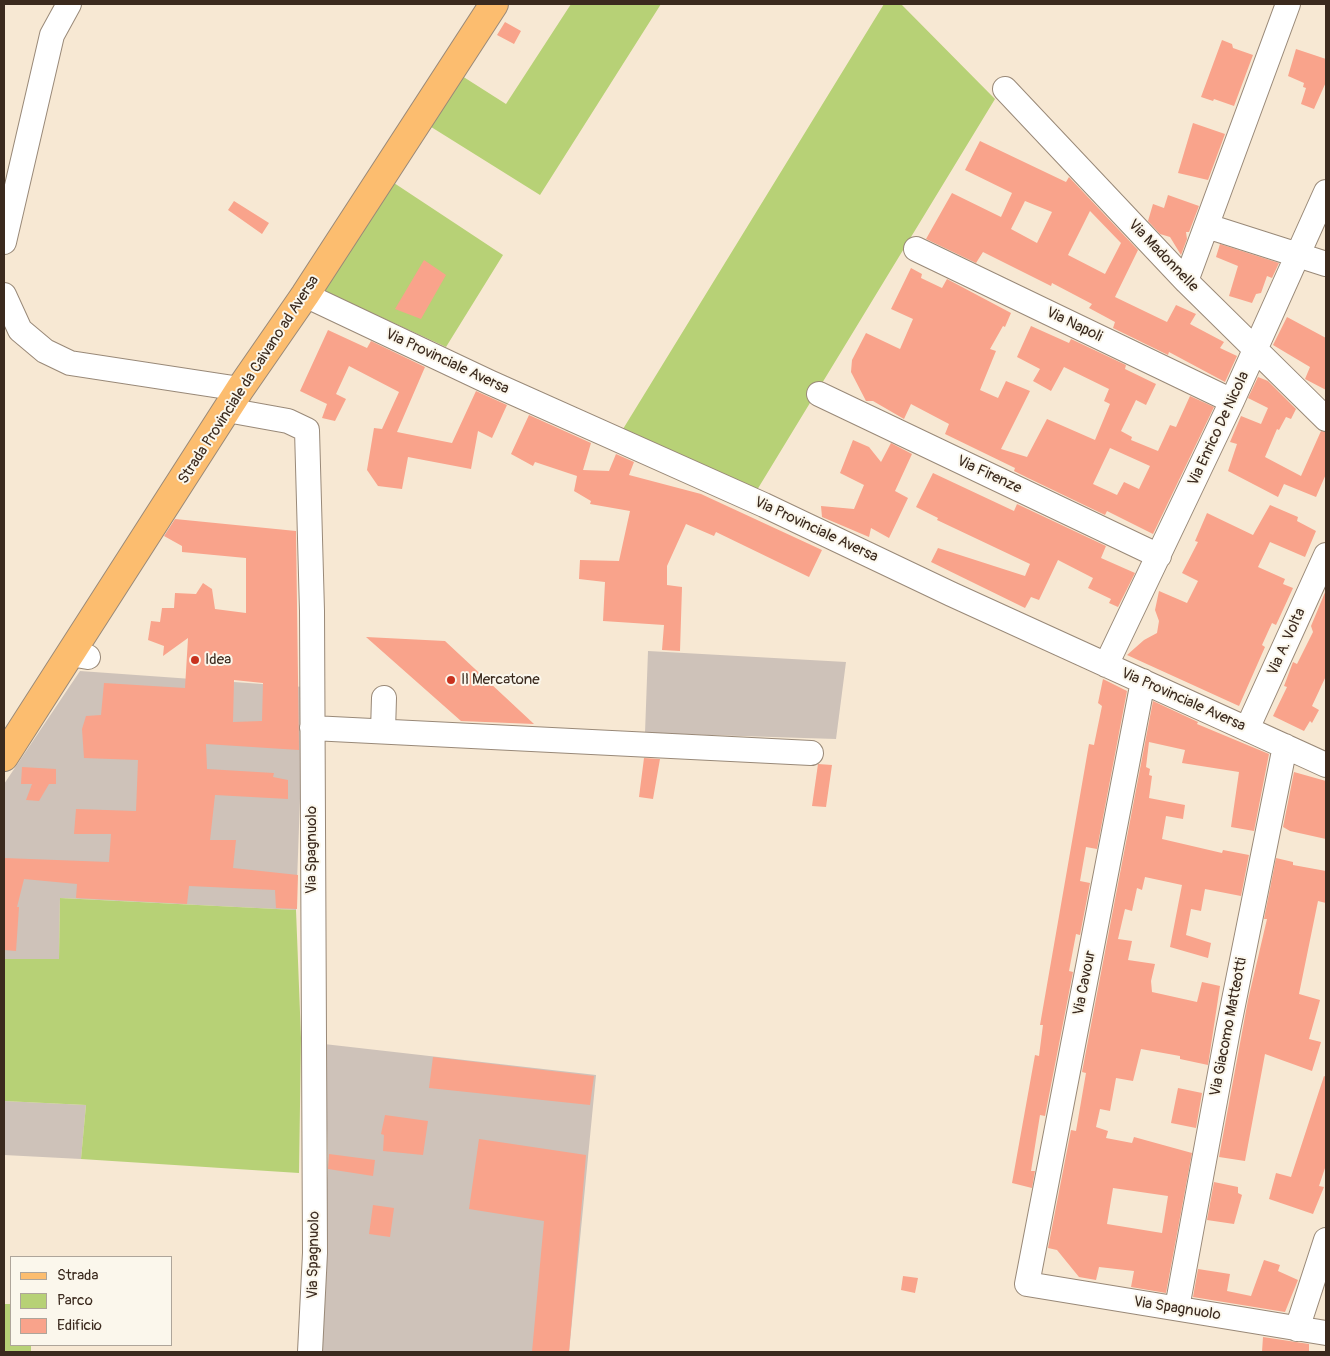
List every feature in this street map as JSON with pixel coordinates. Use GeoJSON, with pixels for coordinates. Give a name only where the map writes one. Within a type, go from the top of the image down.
{"type":"FeatureCollection","features":[{"type":"Feature","properties":{"kind":"main road","name":"Strada Provinciale da Caivano ad Aversa"},"geometry":{"type":"LineString","coordinates":[[4,757],[79,656],[234,399],[305,295],[494,4]]}},
{"type":"Feature","properties":{"kind":"street"},"geometry":{"type":"LineString","coordinates":[[4,242],[52,35],[69,4]]}},
{"type":"Feature","properties":{"kind":"street"},"geometry":{"type":"LineString","coordinates":[[1186,281],[1288,4]]}},
{"type":"Feature","properties":{"kind":"street","name":"Via Madonnelle"},"geometry":{"type":"LineString","coordinates":[[1005,90],[1186,281],[1326,419]]}},
{"type":"Feature","properties":{"kind":"street","name":"Via Enrico De Nicola"},"geometry":{"type":"LineString","coordinates":[[1106,665],[1232,401],[1326,192]]}},
{"type":"Feature","properties":{"kind":"street"},"geometry":{"type":"LineString","coordinates":[[1207,226],[1326,264]]}},
{"type":"Feature","properties":{"kind":"street","name":"Via Napoli"},"geometry":{"type":"LineString","coordinates":[[916,249],[1232,401]]}},
{"type":"Feature","properties":{"kind":"street"},"geometry":{"type":"LineString","coordinates":[[4,295],[20,330],[45,351],[70,362],[234,399]]}},
{"type":"Feature","properties":{"kind":"street","name":"Via Provinciale Aversa"},"geometry":{"type":"LineString","coordinates":[[305,295],[1106,665],[1326,764]]}},
{"type":"Feature","properties":{"kind":"street","name":"Via Firenze"},"geometry":{"type":"LineString","coordinates":[[819,394],[1159,556]]}},
{"type":"Feature","properties":{"kind":"street","name":"Via Spagnuolo"},"geometry":{"type":"LineString","coordinates":[[234,399],[307,430],[319,676],[312,728],[316,1254],[310,1352]]}},
{"type":"Feature","properties":{"kind":"street","name":"Via A. Volta"},"geometry":{"type":"LineString","coordinates":[[1247,729],[1326,555]]}},
{"type":"Feature","properties":{"kind":"street","name":"Via Cavour"},"geometry":{"type":"LineString","coordinates":[[1027,1284],[1143,681]]}},
{"type":"Feature","properties":{"kind":"street"},"geometry":{"type":"LineString","coordinates":[[383,732],[384,698]]}},
{"type":"Feature","properties":{"kind":"street"},"geometry":{"type":"LineString","coordinates":[[312,728],[810,753]]}},
{"type":"Feature","properties":{"kind":"street","name":"Via Giacomo Matteotti"},"geometry":{"type":"LineString","coordinates":[[1178,1308],[1228,1030],[1285,746]]}},
{"type":"Feature","properties":{"kind":"street"},"geometry":{"type":"LineString","coordinates":[[1298,1329],[1326,1240]]}},
{"type":"Feature","properties":{"kind":"street","name":"Via Spagnuolo"},"geometry":{"type":"LineString","coordinates":[[1027,1284],[1326,1333]]}},
{"type":"Feature","properties":{"kind":"shaded area"},"geometry":{"type":"Polygon","coordinates":[[[648,651],[846,662],[836,739],[645,733],[648,651]]]}},
{"type":"Feature","properties":{"kind":"shaded area"},"geometry":{"type":"Polygon","coordinates":[[[80,671],[304,687],[296,910],[60,898],[59,959],[4,959],[4,784],[80,671]]]}},
{"type":"Feature","properties":{"kind":"shaded area"},"geometry":{"type":"Polygon","coordinates":[[[324,1044],[596,1075],[569,1352],[320,1352],[328,1157],[324,1044]]]}},
{"type":"Feature","properties":{"kind":"shaded area"},"geometry":{"type":"Polygon","coordinates":[[[4,1101],[86,1105],[81,1159],[4,1155],[4,1101]]]}},
{"type":"Feature","properties":{"kind":"green space"},"geometry":{"type":"Polygon","coordinates":[[[571,4],[661,4],[540,195],[428,125],[462,76],[506,104],[571,4]]]}},
{"type":"Feature","properties":{"kind":"green space"},"geometry":{"type":"Polygon","coordinates":[[[884,4],[901,4],[995,99],[757,490],[623,429],[884,4]]]}},
{"type":"Feature","properties":{"kind":"green space"},"geometry":{"type":"Polygon","coordinates":[[[391,181],[503,255],[446,347],[324,291],[391,181]]]}},
{"type":"Feature","properties":{"kind":"green space"},"geometry":{"type":"Polygon","coordinates":[[[60,898],[296,910],[301,1038],[299,1173],[81,1159],[86,1105],[4,1101],[4,959],[59,959],[60,898]]]}},
{"type":"Feature","properties":{"kind":"green space"},"geometry":{"type":"Polygon","coordinates":[[[4,1304],[10,1304],[10,1346],[31,1346],[31,1352],[4,1352],[4,1304]]]}},
{"type":"Feature","properties":{"kind":"building"},"geometry":{"type":"Polygon","coordinates":[[[505,22],[521,31],[514,44],[497,35],[505,22]]]}},
{"type":"Feature","properties":{"kind":"building"},"geometry":{"type":"Polygon","coordinates":[[[1222,40],[1232,44],[1233,48],[1253,55],[1234,106],[1201,97],[1222,40]]]}},
{"type":"Feature","properties":{"kind":"building"},"geometry":{"type":"Polygon","coordinates":[[[1296,49],[1326,59],[1326,82],[1314,109],[1301,104],[1306,88],[1303,87],[1304,83],[1288,76],[1296,49]]]}},
{"type":"Feature","properties":{"kind":"building"},"geometry":{"type":"Polygon","coordinates":[[[1193,123],[1225,134],[1208,180],[1178,173],[1193,123]]]}},
{"type":"Feature","properties":{"kind":"building"},"geometry":{"type":"Polygon","coordinates":[[[980,141],[1066,182],[1069,177],[1138,250],[1115,297],[1167,322],[1176,305],[1196,314],[1190,324],[1224,342],[1220,348],[1237,356],[1225,382],[1169,352],[1168,355],[1113,328],[1115,322],[1089,308],[1092,304],[1052,283],[1051,286],[983,252],[976,263],[926,239],[952,193],[1001,217],[1012,193],[965,170],[980,141]],[[1025,201],[1011,229],[1037,243],[1052,212],[1025,201]],[[1090,211],[1068,255],[1105,274],[1121,243],[1090,211]]]}},
{"type":"Feature","properties":{"kind":"building"},"geometry":{"type":"Polygon","coordinates":[[[1168,195],[1199,206],[1189,232],[1186,232],[1187,239],[1181,255],[1170,237],[1160,234],[1148,221],[1153,204],[1164,208],[1168,195]]]}},
{"type":"Feature","properties":{"kind":"building"},"geometry":{"type":"Polygon","coordinates":[[[234,201],[269,223],[262,234],[228,210],[234,201]]]}},
{"type":"Feature","properties":{"kind":"building"},"geometry":{"type":"Polygon","coordinates":[[[1220,244],[1279,263],[1272,278],[1267,276],[1261,293],[1256,294],[1252,303],[1229,296],[1238,266],[1216,257],[1220,244]]]}},
{"type":"Feature","properties":{"kind":"building"},"geometry":{"type":"Polygon","coordinates":[[[424,260],[446,275],[421,319],[395,309],[424,260]]]}},
{"type":"Feature","properties":{"kind":"building"},"geometry":{"type":"Polygon","coordinates":[[[911,268],[922,274],[921,278],[942,288],[947,279],[1011,313],[1005,327],[1003,326],[990,349],[996,351],[980,390],[998,398],[1006,381],[1030,391],[1001,449],[1027,457],[1047,419],[1095,440],[1110,404],[1104,401],[1109,389],[1064,367],[1051,391],[1033,381],[1040,369],[1017,357],[1031,326],[1069,343],[1071,339],[1126,365],[1125,369],[1156,384],[1146,405],[1136,400],[1121,431],[1132,437],[1131,440],[1158,451],[1170,425],[1176,427],[1190,396],[1214,407],[1153,534],[1107,511],[1105,515],[1028,478],[1014,471],[1015,468],[945,434],[949,424],[911,404],[904,419],[873,401],[866,401],[851,372],[852,360],[866,333],[900,349],[913,319],[891,309],[911,268]],[[1110,448],[1093,484],[1117,495],[1124,482],[1139,489],[1150,466],[1110,448]]]}},
{"type":"Feature","properties":{"kind":"building"},"geometry":{"type":"Polygon","coordinates":[[[1287,317],[1326,338],[1326,390],[1305,379],[1310,367],[1273,345],[1287,317]]]}},
{"type":"Feature","properties":{"kind":"building"},"geometry":{"type":"Polygon","coordinates":[[[328,330],[367,348],[371,341],[425,367],[397,432],[452,443],[476,391],[507,405],[492,438],[478,431],[471,469],[408,457],[402,489],[378,486],[367,470],[374,428],[382,429],[399,392],[349,366],[336,394],[346,399],[335,421],[322,418],[327,404],[300,391],[328,330]]]}},
{"type":"Feature","properties":{"kind":"building"},"geometry":{"type":"Polygon","coordinates":[[[1258,377],[1268,381],[1296,409],[1291,419],[1286,417],[1279,430],[1277,429],[1265,457],[1301,476],[1321,431],[1326,432],[1326,474],[1316,497],[1284,484],[1278,497],[1228,471],[1237,444],[1230,442],[1241,416],[1261,424],[1268,408],[1248,398],[1258,377]]]}},
{"type":"Feature","properties":{"kind":"building"},"geometry":{"type":"Polygon","coordinates":[[[529,415],[591,443],[583,470],[609,471],[616,454],[634,462],[629,475],[701,494],[822,550],[809,577],[716,532],[714,536],[686,524],[667,566],[667,585],[682,587],[680,651],[662,650],[664,625],[603,621],[605,582],[579,579],[580,560],[619,561],[630,511],[590,504],[591,501],[574,491],[577,476],[535,462],[533,466],[511,454],[529,415]]]}},
{"type":"Feature","properties":{"kind":"building"},"geometry":{"type":"Polygon","coordinates":[[[853,440],[869,447],[881,462],[891,443],[912,454],[895,491],[908,498],[889,538],[871,528],[869,537],[822,517],[821,506],[854,509],[864,485],[840,473],[853,440]]]}},
{"type":"Feature","properties":{"kind":"building"},"geometry":{"type":"Polygon","coordinates":[[[933,473],[1014,511],[1017,504],[1106,546],[1101,558],[1135,573],[1118,607],[1109,603],[1111,599],[1088,588],[1093,578],[1058,560],[1039,600],[1031,597],[1025,608],[931,562],[938,548],[1025,576],[1030,564],[937,520],[938,518],[916,507],[933,473]]]}},
{"type":"Feature","properties":{"kind":"building"},"geometry":{"type":"Polygon","coordinates":[[[1270,505],[1298,517],[1297,521],[1316,531],[1305,557],[1270,542],[1258,567],[1285,579],[1283,584],[1293,588],[1276,625],[1272,623],[1262,645],[1265,647],[1239,706],[1127,655],[1144,640],[1157,633],[1159,621],[1155,610],[1159,591],[1187,603],[1198,581],[1182,573],[1198,542],[1195,541],[1207,513],[1253,535],[1270,505]]]}},
{"type":"Feature","properties":{"kind":"building"},"geometry":{"type":"Polygon","coordinates":[[[175,519],[296,531],[299,750],[206,744],[207,769],[274,773],[273,777],[288,780],[288,799],[215,795],[210,840],[236,840],[233,868],[298,875],[297,909],[276,908],[275,890],[189,886],[187,904],[76,898],[77,884],[24,879],[17,907],[19,907],[16,951],[4,950],[4,858],[109,862],[111,834],[74,834],[76,809],[136,811],[138,760],[84,758],[82,729],[86,716],[101,715],[104,683],[185,688],[188,638],[163,656],[164,646],[148,640],[151,621],[160,622],[162,608],[174,608],[175,593],[196,594],[203,583],[212,589],[215,609],[246,613],[246,558],[182,552],[182,546],[164,536],[175,519]],[[234,680],[233,722],[262,721],[263,683],[234,680]]]}},
{"type":"Feature","properties":{"kind":"building"},"geometry":{"type":"Polygon","coordinates":[[[1326,590],[1326,676],[1312,706],[1319,710],[1312,723],[1310,721],[1304,731],[1273,716],[1287,687],[1284,686],[1293,662],[1297,664],[1313,632],[1311,626],[1326,590]]]}},
{"type":"Feature","properties":{"kind":"building","name":"Il Mercatone"},"geometry":{"type":"Polygon","coordinates":[[[366,637],[445,641],[534,724],[461,721],[366,637]]]}},
{"type":"Feature","properties":{"kind":"building"},"geometry":{"type":"Polygon","coordinates":[[[1103,679],[1127,691],[1097,849],[1086,847],[1080,881],[1090,883],[1080,935],[1076,934],[1069,971],[1073,972],[1045,1116],[1040,1115],[1031,1171],[1035,1171],[1032,1188],[1012,1183],[1035,1055],[1039,1056],[1043,1025],[1040,1025],[1089,744],[1094,745],[1102,706],[1098,703],[1103,679]]]}},
{"type":"Feature","properties":{"kind":"building"},"geometry":{"type":"Polygon","coordinates":[[[1153,701],[1198,722],[1197,724],[1269,754],[1254,831],[1231,827],[1239,772],[1182,763],[1185,750],[1149,742],[1146,767],[1150,769],[1149,775],[1152,776],[1149,798],[1185,805],[1183,819],[1166,816],[1162,839],[1222,853],[1223,850],[1249,855],[1241,896],[1205,889],[1201,911],[1191,909],[1186,935],[1211,943],[1208,958],[1170,947],[1182,885],[1145,877],[1142,890],[1137,888],[1132,911],[1125,909],[1118,939],[1132,941],[1128,960],[1155,964],[1151,981],[1152,992],[1197,1002],[1202,982],[1220,986],[1208,1065],[1180,1059],[1180,1056],[1141,1049],[1133,1081],[1116,1078],[1110,1111],[1100,1109],[1096,1127],[1108,1131],[1106,1138],[1132,1143],[1134,1137],[1192,1153],[1166,1293],[1131,1287],[1134,1271],[1099,1267],[1096,1280],[1079,1277],[1057,1250],[1048,1248],[1071,1130],[1076,1131],[1086,1073],[1082,1072],[1153,701]],[[1113,1188],[1107,1224],[1162,1233],[1168,1196],[1113,1188]]]}},
{"type":"Feature","properties":{"kind":"building"},"geometry":{"type":"Polygon","coordinates":[[[644,758],[660,759],[653,799],[639,797],[644,758]]]}},
{"type":"Feature","properties":{"kind":"building"},"geometry":{"type":"Polygon","coordinates":[[[818,764],[832,765],[826,807],[812,806],[818,764]]]}},
{"type":"Feature","properties":{"kind":"building"},"geometry":{"type":"Polygon","coordinates":[[[22,767],[56,769],[56,784],[49,784],[39,801],[26,800],[32,784],[21,784],[22,767]]]}},
{"type":"Feature","properties":{"kind":"building"},"geometry":{"type":"Polygon","coordinates":[[[1294,772],[1326,781],[1326,839],[1290,831],[1283,827],[1294,772]]]}},
{"type":"Feature","properties":{"kind":"building"},"geometry":{"type":"Polygon","coordinates":[[[1276,858],[1293,862],[1293,865],[1326,871],[1326,903],[1318,901],[1299,994],[1320,1000],[1309,1039],[1321,1042],[1312,1071],[1265,1054],[1245,1161],[1219,1157],[1248,1000],[1267,919],[1264,919],[1276,858]]]}},
{"type":"Feature","properties":{"kind":"building"},"geometry":{"type":"Polygon","coordinates":[[[433,1057],[594,1076],[590,1105],[429,1088],[433,1057]]]}},
{"type":"Feature","properties":{"kind":"building"},"geometry":{"type":"Polygon","coordinates":[[[1324,1076],[1326,1077],[1326,1165],[1319,1186],[1324,1187],[1313,1214],[1269,1199],[1276,1173],[1291,1177],[1324,1076]]]}},
{"type":"Feature","properties":{"kind":"building"},"geometry":{"type":"Polygon","coordinates":[[[1178,1088],[1202,1093],[1196,1128],[1171,1123],[1178,1088]]]}},
{"type":"Feature","properties":{"kind":"building"},"geometry":{"type":"Polygon","coordinates":[[[385,1115],[428,1121],[423,1155],[383,1151],[384,1135],[381,1134],[385,1115]]]}},
{"type":"Feature","properties":{"kind":"building"},"geometry":{"type":"Polygon","coordinates":[[[479,1139],[586,1155],[569,1352],[532,1352],[544,1221],[469,1209],[479,1139]]]}},
{"type":"Feature","properties":{"kind":"building"},"geometry":{"type":"Polygon","coordinates":[[[329,1154],[375,1160],[373,1176],[328,1169],[329,1154]]]}},
{"type":"Feature","properties":{"kind":"building"},"geometry":{"type":"Polygon","coordinates":[[[1214,1182],[1238,1187],[1238,1193],[1242,1195],[1234,1224],[1207,1220],[1214,1182]]]}},
{"type":"Feature","properties":{"kind":"building"},"geometry":{"type":"Polygon","coordinates":[[[373,1205],[394,1208],[390,1237],[369,1234],[373,1205]]]}},
{"type":"Feature","properties":{"kind":"building"},"geometry":{"type":"Polygon","coordinates":[[[1264,1260],[1280,1265],[1278,1271],[1298,1280],[1285,1312],[1193,1297],[1198,1269],[1230,1274],[1227,1291],[1251,1296],[1264,1260]]]}},
{"type":"Feature","properties":{"kind":"building"},"geometry":{"type":"Polygon","coordinates":[[[903,1276],[918,1278],[915,1293],[901,1290],[903,1276]]]}},
{"type":"Feature","properties":{"kind":"building"},"geometry":{"type":"Polygon","coordinates":[[[1263,1337],[1309,1344],[1309,1352],[1262,1352],[1263,1337]]]}},
{"type":"Feature","properties":{"kind":"place","name":"Idea"},"geometry":{"type":"Point","coordinates":[195,660]}},
{"type":"Feature","properties":{"kind":"place","name":"Il Mercatone"},"geometry":{"type":"Point","coordinates":[451,680]}}]}
